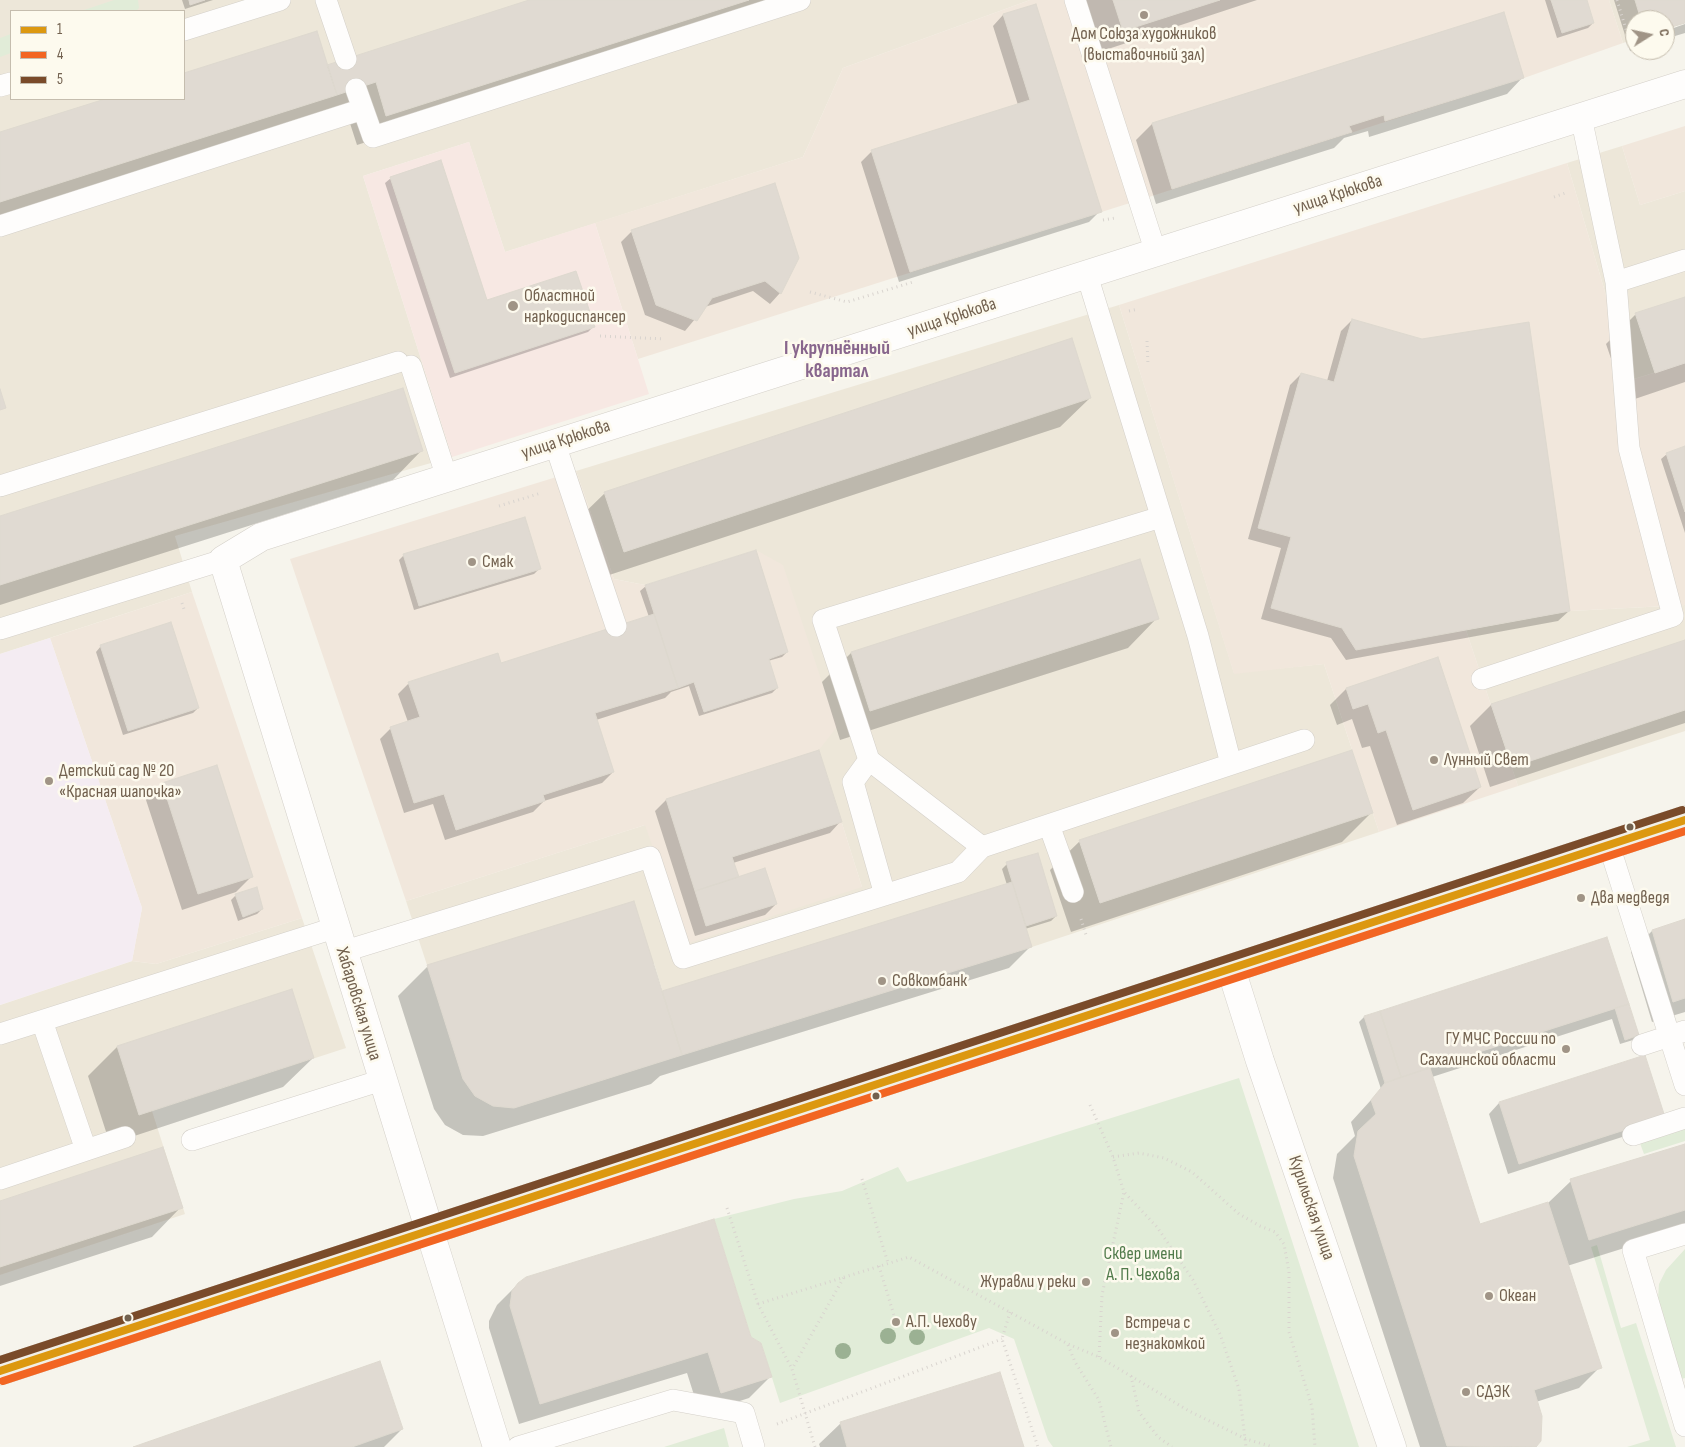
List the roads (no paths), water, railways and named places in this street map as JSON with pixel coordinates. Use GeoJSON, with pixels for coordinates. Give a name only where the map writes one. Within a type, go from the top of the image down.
{"type":"FeatureCollection","features":[{"type":"Feature","properties":{"kind":"main road"},"geometry":{"type":"LineString","coordinates":[[0,1371],[430,1232],[1685,820]]}},
{"type":"Feature","properties":{"kind":"street","name":"улица Крюкова"},"geometry":{"type":"LineString","coordinates":[[223,560],[261,537],[1685,84]]}},
{"type":"Feature","properties":{"kind":"street","name":"Хабаровская улица"},"geometry":{"type":"LineString","coordinates":[[223,560],[338,940],[497,1447]]}},
{"type":"Feature","properties":{"kind":"street","name":"Курильская улица"},"geometry":{"type":"LineString","coordinates":[[1231,969],[1392,1447]]}},
{"type":"Feature","properties":{"kind":"lane"},"geometry":{"type":"LineString","coordinates":[[185,30],[280,0]]}},
{"type":"Feature","properties":{"kind":"lane"},"geometry":{"type":"LineString","coordinates":[[326,0],[346,59]]}},
{"type":"Feature","properties":{"kind":"lane"},"geometry":{"type":"LineString","coordinates":[[0,226],[359,99],[373,138],[800,0]]}},
{"type":"Feature","properties":{"kind":"lane"},"geometry":{"type":"LineString","coordinates":[[1075,0],[1156,253]]}},
{"type":"Feature","properties":{"kind":"lane"},"geometry":{"type":"LineString","coordinates":[[1482,679],[1673,616],[1629,448],[1616,282],[1581,117]]}},
{"type":"Feature","properties":{"kind":"lane"},"geometry":{"type":"LineString","coordinates":[[1616,282],[1685,260]]}},
{"type":"Feature","properties":{"kind":"lane"},"geometry":{"type":"LineString","coordinates":[[1087,275],[1198,636],[1231,764]]}},
{"type":"Feature","properties":{"kind":"lane"},"geometry":{"type":"LineString","coordinates":[[0,486],[405,364],[447,478]]}},
{"type":"Feature","properties":{"kind":"lane"},"geometry":{"type":"LineString","coordinates":[[555,444],[616,626]]}},
{"type":"Feature","properties":{"kind":"lane"},"geometry":{"type":"LineString","coordinates":[[982,847],[869,760],[823,620],[1161,517]]}},
{"type":"Feature","properties":{"kind":"lane"},"geometry":{"type":"LineString","coordinates":[[0,628],[223,560]]}},
{"type":"Feature","properties":{"kind":"lane"},"geometry":{"type":"LineString","coordinates":[[0,1034],[338,940],[650,857],[683,958],[958,872],[982,847],[1304,740]]}},
{"type":"Feature","properties":{"kind":"lane"},"geometry":{"type":"LineString","coordinates":[[869,760],[854,782],[885,895]]}},
{"type":"Feature","properties":{"kind":"lane"},"geometry":{"type":"LineString","coordinates":[[1049,824],[1072,892]]}},
{"type":"Feature","properties":{"kind":"lane"},"geometry":{"type":"LineString","coordinates":[[1609,845],[1677,1034],[1685,1085]]}},
{"type":"Feature","properties":{"kind":"lane"},"geometry":{"type":"LineString","coordinates":[[42,1021],[86,1150]]}},
{"type":"Feature","properties":{"kind":"lane"},"geometry":{"type":"LineString","coordinates":[[1642,1045],[1677,1034]]}},
{"type":"Feature","properties":{"kind":"lane"},"geometry":{"type":"LineString","coordinates":[[192,1140],[382,1080]]}},
{"type":"Feature","properties":{"kind":"lane"},"geometry":{"type":"LineString","coordinates":[[1633,1135],[1685,1118]]}},
{"type":"Feature","properties":{"kind":"lane"},"geometry":{"type":"LineString","coordinates":[[0,1179],[126,1137]]}},
{"type":"Feature","properties":{"kind":"lane"},"geometry":{"type":"LineString","coordinates":[[1685,1234],[1632,1250],[1685,1426]]}},
{"type":"Feature","properties":{"kind":"lane"},"geometry":{"type":"LineString","coordinates":[[518,1447],[673,1400],[744,1413],[753,1440]]}},
{"type":"Feature","properties":{"kind":"place","name":"Дом Союза художников (выставочный зал)"},"geometry":{"type":"Point","coordinates":[1144,15]}},
{"type":"Feature","properties":{"kind":"place","name":"Областной наркодиспансер"},"geometry":{"type":"Point","coordinates":[513,306]}},
{"type":"Feature","properties":{"kind":"place","name":"Смак"},"geometry":{"type":"Point","coordinates":[472,562]}},
{"type":"Feature","properties":{"kind":"place","name":"Лунный Свет"},"geometry":{"type":"Point","coordinates":[1434,760]}},
{"type":"Feature","properties":{"kind":"place","name":"Детский сад № 20 «Красная шапочка»"},"geometry":{"type":"Point","coordinates":[49,781]}},
{"type":"Feature","properties":{"kind":"place","name":"Два медведя"},"geometry":{"type":"Point","coordinates":[1581,898]}},
{"type":"Feature","properties":{"kind":"place","name":"Совкомбанк"},"geometry":{"type":"Point","coordinates":[882,981]}},
{"type":"Feature","properties":{"kind":"place","name":"ГУ МЧС России по Сахалинской области"},"geometry":{"type":"Point","coordinates":[1566,1049]}},
{"type":"Feature","properties":{"kind":"place","name":"Журавли у реки"},"geometry":{"type":"Point","coordinates":[1086,1282]}},
{"type":"Feature","properties":{"kind":"place","name":"Океан"},"geometry":{"type":"Point","coordinates":[1489,1296]}},
{"type":"Feature","properties":{"kind":"place","name":"А.П. Чехову"},"geometry":{"type":"Point","coordinates":[896,1322]}},
{"type":"Feature","properties":{"kind":"place","name":"Встреча с незнакомкой"},"geometry":{"type":"Point","coordinates":[1115,1333]}},
{"type":"Feature","properties":{"kind":"place","name":"СДЭК"},"geometry":{"type":"Point","coordinates":[1466,1392]}},
{"type":"Feature","properties":{"kind":"district","name":"I укрупнённый квартал"},"geometry":{"type":"Point","coordinates":[837,360]}},
{"type":"Feature","properties":{"kind":"park label","name":"Сквер имени А. П. Чехова"},"geometry":{"type":"Point","coordinates":[1143,1264]}}]}
